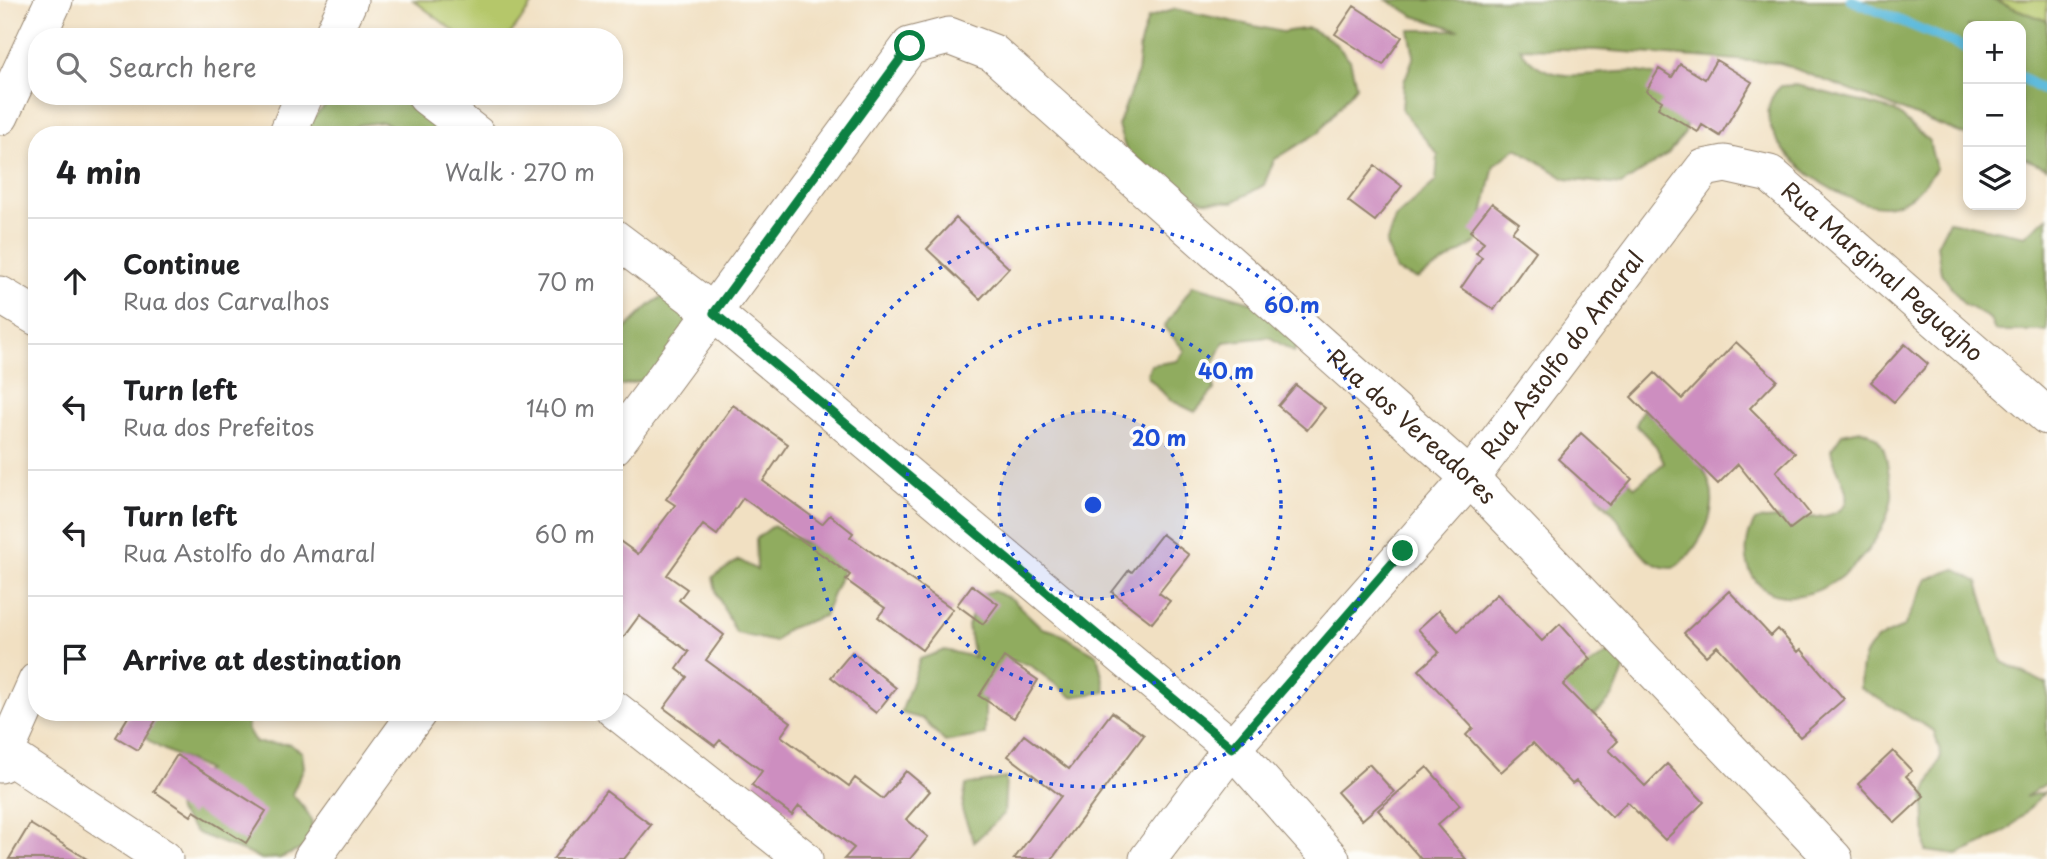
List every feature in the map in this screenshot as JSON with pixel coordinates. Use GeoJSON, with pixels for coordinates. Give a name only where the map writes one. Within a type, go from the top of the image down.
{"type":"FeatureCollection","features":[{"type":"Feature","properties":{"kind":"street"},"geometry":{"type":"LineString","coordinates":[[41,28],[54,0]]}},
{"type":"Feature","properties":{"kind":"street"},"geometry":{"type":"LineString","coordinates":[[336,28],[349,0]]}},
{"type":"Feature","properties":{"kind":"street","name":"Rua dos Vereadores"},"geometry":{"type":"LineString","coordinates":[[714,313],[910,46],[949,36],[993,54],[1470,478],[1833,859]]}},
{"type":"Feature","properties":{"kind":"street"},"geometry":{"type":"LineString","coordinates":[[0,116],[28,56]]}},
{"type":"Feature","properties":{"kind":"street"},"geometry":{"type":"LineString","coordinates":[[291,126],[302,105]]}},
{"type":"Feature","properties":{"kind":"street"},"geometry":{"type":"LineString","coordinates":[[438,105],[465,126]]}},
{"type":"Feature","properties":{"kind":"street","name":"Rua Marginal Peguajho"},"geometry":{"type":"LineString","coordinates":[[1704,168],[1726,164],[1770,174],[2047,416]]}},
{"type":"Feature","properties":{"kind":"street","name":"Rua Astolfo do Amaral"},"geometry":{"type":"LineString","coordinates":[[1149,859],[1232,748],[1470,478],[1704,168]]}},
{"type":"Feature","properties":{"kind":"street"},"geometry":{"type":"LineString","coordinates":[[623,245],[714,313],[1232,748],[1331,859]]}},
{"type":"Feature","properties":{"kind":"street"},"geometry":{"type":"LineString","coordinates":[[0,295],[28,312]]}},
{"type":"Feature","properties":{"kind":"street"},"geometry":{"type":"LineString","coordinates":[[623,434],[714,313]]}},
{"type":"Feature","properties":{"kind":"street"},"geometry":{"type":"LineString","coordinates":[[28,700],[2,756],[164,859]]}},
{"type":"Feature","properties":{"kind":"street"},"geometry":{"type":"LineString","coordinates":[[623,716],[804,859]]}},
{"type":"Feature","properties":{"kind":"street"},"geometry":{"type":"LineString","coordinates":[[312,859],[412,721]]}},
{"type":"Feature","properties":{"kind":"green space"},"geometry":{"type":"Polygon","coordinates":[[[413,0],[536,0],[515,28],[450,28],[413,0]]]}},
{"type":"Feature","properties":{"kind":"green space"},"geometry":{"type":"Polygon","coordinates":[[[1387,0],[1993,0],[2047,21],[2047,168],[2026,159],[2026,21],[1963,21],[1963,134],[1780,63],[1597,50],[1520,48],[1535,64],[1553,73],[1573,75],[1634,72],[1653,75],[1673,86],[1688,105],[1685,133],[1667,155],[1621,185],[1566,179],[1517,148],[1494,165],[1477,242],[1417,279],[1396,271],[1386,244],[1395,218],[1436,181],[1438,155],[1402,110],[1404,82],[1414,56],[1409,30],[1459,30],[1414,16],[1387,0]]]}},
{"type":"Feature","properties":{"kind":"green space"},"geometry":{"type":"Polygon","coordinates":[[[1993,0],[2047,0],[2047,21],[1993,0]]]}},
{"type":"Feature","properties":{"kind":"green space"},"geometry":{"type":"Polygon","coordinates":[[[1175,9],[1282,32],[1309,28],[1332,40],[1350,60],[1356,86],[1319,132],[1274,160],[1264,185],[1233,202],[1203,201],[1127,153],[1118,126],[1137,74],[1140,44],[1148,18],[1175,9]]]}},
{"type":"Feature","properties":{"kind":"green space"},"geometry":{"type":"Polygon","coordinates":[[[1796,85],[1895,111],[1929,141],[1936,169],[1911,196],[1891,205],[1871,205],[1823,184],[1782,147],[1770,125],[1769,105],[1781,86],[1796,85]]]}},
{"type":"Feature","properties":{"kind":"green space"},"geometry":{"type":"Polygon","coordinates":[[[326,105],[458,105],[489,126],[391,126],[383,122],[357,126],[310,126],[311,120],[326,105]]]}},
{"type":"Feature","properties":{"kind":"green space"},"geometry":{"type":"Polygon","coordinates":[[[2047,217],[2047,331],[1995,331],[1990,319],[1964,304],[1941,273],[1937,245],[1949,221],[2025,236],[2047,217]]]}},
{"type":"Feature","properties":{"kind":"green space"},"geometry":{"type":"Polygon","coordinates":[[[1193,285],[1275,309],[1302,336],[1294,352],[1269,337],[1224,342],[1213,365],[1214,390],[1195,412],[1170,400],[1147,376],[1151,365],[1177,361],[1185,351],[1164,327],[1193,285]]]}},
{"type":"Feature","properties":{"kind":"green space"},"geometry":{"type":"Polygon","coordinates":[[[669,294],[692,317],[654,378],[623,385],[623,331],[669,294]]]}},
{"type":"Feature","properties":{"kind":"green space"},"geometry":{"type":"Polygon","coordinates":[[[1643,409],[1698,462],[1707,477],[1712,494],[1711,512],[1704,532],[1691,553],[1673,568],[1662,567],[1645,557],[1598,496],[1592,483],[1626,478],[1635,487],[1664,463],[1656,446],[1636,425],[1643,409]]]}},
{"type":"Feature","properties":{"kind":"green space"},"geometry":{"type":"Polygon","coordinates":[[[1861,430],[1878,440],[1886,456],[1892,497],[1880,531],[1857,562],[1827,586],[1793,596],[1778,595],[1766,590],[1750,571],[1747,559],[1749,533],[1755,521],[1809,518],[1837,512],[1845,504],[1846,492],[1831,450],[1842,434],[1861,430]]]}},
{"type":"Feature","properties":{"kind":"green space"},"geometry":{"type":"Polygon","coordinates":[[[773,526],[845,565],[824,616],[787,629],[775,642],[736,633],[717,595],[713,577],[739,560],[757,570],[756,539],[773,526]]]}},
{"type":"Feature","properties":{"kind":"green space"},"geometry":{"type":"Polygon","coordinates":[[[1955,569],[1978,582],[2002,662],[2047,684],[2047,783],[2025,797],[2045,792],[2009,829],[1957,855],[1926,851],[1924,796],[1941,756],[1934,731],[1860,688],[1862,664],[1869,648],[1882,637],[1904,627],[1927,579],[1955,569]]]}},
{"type":"Feature","properties":{"kind":"green space"},"geometry":{"type":"Polygon","coordinates":[[[993,591],[1012,599],[1042,628],[1057,632],[1097,655],[1106,692],[1072,697],[1030,665],[1012,661],[985,687],[985,735],[945,742],[923,719],[901,713],[920,659],[945,650],[974,657],[968,626],[979,594],[993,591]]]}},
{"type":"Feature","properties":{"kind":"green space"},"geometry":{"type":"Polygon","coordinates":[[[1508,642],[1563,677],[1581,675],[1588,666],[1613,650],[1626,663],[1614,693],[1599,711],[1591,716],[1508,642]]]}},
{"type":"Feature","properties":{"kind":"green space"},"geometry":{"type":"Polygon","coordinates":[[[141,721],[248,721],[247,729],[256,743],[289,744],[302,752],[304,767],[292,794],[312,824],[307,847],[280,858],[262,859],[197,833],[178,812],[176,797],[182,784],[207,770],[162,749],[147,739],[141,721]]]}},
{"type":"Feature","properties":{"kind":"green space"},"geometry":{"type":"Polygon","coordinates":[[[1006,778],[1004,814],[974,842],[962,810],[966,785],[1006,778]]]}},
{"type":"Feature","properties":{"kind":"building"},"geometry":{"type":"Polygon","coordinates":[[[1354,6],[1402,37],[1383,65],[1335,34],[1354,6]]]}},
{"type":"Feature","properties":{"kind":"building"},"geometry":{"type":"Polygon","coordinates":[[[1716,60],[1752,82],[1720,136],[1702,125],[1698,132],[1658,108],[1662,101],[1646,91],[1659,69],[1672,77],[1680,64],[1705,79],[1716,60]]]}},
{"type":"Feature","properties":{"kind":"building"},"geometry":{"type":"Polygon","coordinates":[[[1375,166],[1402,186],[1375,221],[1348,201],[1375,166]]]}},
{"type":"Feature","properties":{"kind":"building"},"geometry":{"type":"Polygon","coordinates":[[[1492,203],[1519,223],[1512,232],[1536,251],[1494,310],[1461,288],[1482,257],[1476,253],[1484,242],[1470,231],[1492,203]]]}},
{"type":"Feature","properties":{"kind":"building"},"geometry":{"type":"Polygon","coordinates":[[[956,218],[1009,268],[980,299],[927,249],[956,218]]]}},
{"type":"Feature","properties":{"kind":"building"},"geometry":{"type":"Polygon","coordinates":[[[1736,342],[1777,380],[1750,408],[1795,453],[1776,471],[1810,514],[1790,529],[1738,464],[1718,484],[1631,397],[1655,373],[1682,399],[1736,342]]]}},
{"type":"Feature","properties":{"kind":"building"},"geometry":{"type":"Polygon","coordinates":[[[1905,344],[1928,364],[1894,402],[1871,382],[1905,344]]]}},
{"type":"Feature","properties":{"kind":"building"},"geometry":{"type":"Polygon","coordinates":[[[1296,385],[1325,408],[1307,430],[1278,406],[1296,385]]]}},
{"type":"Feature","properties":{"kind":"building"},"geometry":{"type":"Polygon","coordinates":[[[733,405],[788,444],[763,481],[822,524],[830,515],[853,533],[850,537],[953,609],[922,650],[878,617],[885,608],[846,580],[850,575],[743,498],[717,535],[703,525],[667,575],[687,589],[679,600],[724,635],[706,660],[791,722],[781,736],[849,786],[855,778],[883,799],[906,771],[930,791],[906,819],[928,837],[910,859],[844,859],[854,848],[799,806],[792,815],[752,785],[762,771],[720,740],[715,746],[664,708],[687,677],[677,669],[689,652],[639,616],[623,638],[623,543],[638,554],[675,505],[666,499],[733,405]]]}},
{"type":"Feature","properties":{"kind":"building"},"geometry":{"type":"Polygon","coordinates":[[[1581,433],[1632,479],[1609,505],[1558,459],[1581,433]]]}},
{"type":"Feature","properties":{"kind":"building"},"geometry":{"type":"Polygon","coordinates":[[[1162,534],[1189,555],[1159,593],[1170,601],[1152,623],[1112,592],[1162,534]]]}},
{"type":"Feature","properties":{"kind":"building"},"geometry":{"type":"Polygon","coordinates":[[[972,585],[998,604],[983,624],[957,605],[972,585]]]}},
{"type":"Feature","properties":{"kind":"building"},"geometry":{"type":"Polygon","coordinates":[[[1729,591],[1771,636],[1778,629],[1798,652],[1801,649],[1844,699],[1800,737],[1717,646],[1706,656],[1684,633],[1729,591]]]}},
{"type":"Feature","properties":{"kind":"building"},"geometry":{"type":"Polygon","coordinates":[[[1497,594],[1542,641],[1560,624],[1591,659],[1563,685],[1618,741],[1609,750],[1645,786],[1667,764],[1704,802],[1665,840],[1627,802],[1612,817],[1576,781],[1572,784],[1533,743],[1501,772],[1466,735],[1473,728],[1419,670],[1439,652],[1418,629],[1439,610],[1458,631],[1497,594]]]}},
{"type":"Feature","properties":{"kind":"building"},"geometry":{"type":"Polygon","coordinates":[[[852,652],[896,688],[876,713],[831,677],[852,652]]]}},
{"type":"Feature","properties":{"kind":"building"},"geometry":{"type":"Polygon","coordinates":[[[1004,657],[1038,680],[1014,718],[979,696],[1004,657]]]}},
{"type":"Feature","properties":{"kind":"building"},"geometry":{"type":"Polygon","coordinates":[[[1112,712],[1144,735],[1052,859],[1014,859],[1061,796],[1008,756],[1024,735],[1069,769],[1112,712]]]}},
{"type":"Feature","properties":{"kind":"building"},"geometry":{"type":"Polygon","coordinates":[[[126,721],[156,721],[138,750],[116,737],[126,721]]]}},
{"type":"Feature","properties":{"kind":"building"},"geometry":{"type":"Polygon","coordinates":[[[1893,751],[1912,771],[1906,776],[1924,796],[1895,823],[1858,784],[1893,751]]]}},
{"type":"Feature","properties":{"kind":"building"},"geometry":{"type":"Polygon","coordinates":[[[177,755],[266,811],[246,843],[194,811],[191,816],[154,791],[177,755]]]}},
{"type":"Feature","properties":{"kind":"building"},"geometry":{"type":"Polygon","coordinates":[[[1369,764],[1394,792],[1362,820],[1337,792],[1369,764]]]}},
{"type":"Feature","properties":{"kind":"building"},"geometry":{"type":"Polygon","coordinates":[[[1427,767],[1460,805],[1437,825],[1466,859],[1421,859],[1378,810],[1427,767]]]}},
{"type":"Feature","properties":{"kind":"building"},"geometry":{"type":"Polygon","coordinates":[[[606,791],[651,825],[624,859],[553,859],[606,791]]]}},
{"type":"Feature","properties":{"kind":"building"},"geometry":{"type":"Polygon","coordinates":[[[30,824],[87,859],[9,859],[30,824]]]}},
{"type":"Feature","properties":{"kind":"waterway"},"geometry":{"type":"LineString","coordinates":[[1851,0],[1963,47]]}},
{"type":"Feature","properties":{"kind":"waterway"},"geometry":{"type":"LineString","coordinates":[[2026,80],[2047,93]]}},
{"type":"Feature","properties":{"kind":"route"},"geometry":{"type":"LineString","coordinates":[[910,46],[714,313],[1232,748],[1403,551]]}}]}
